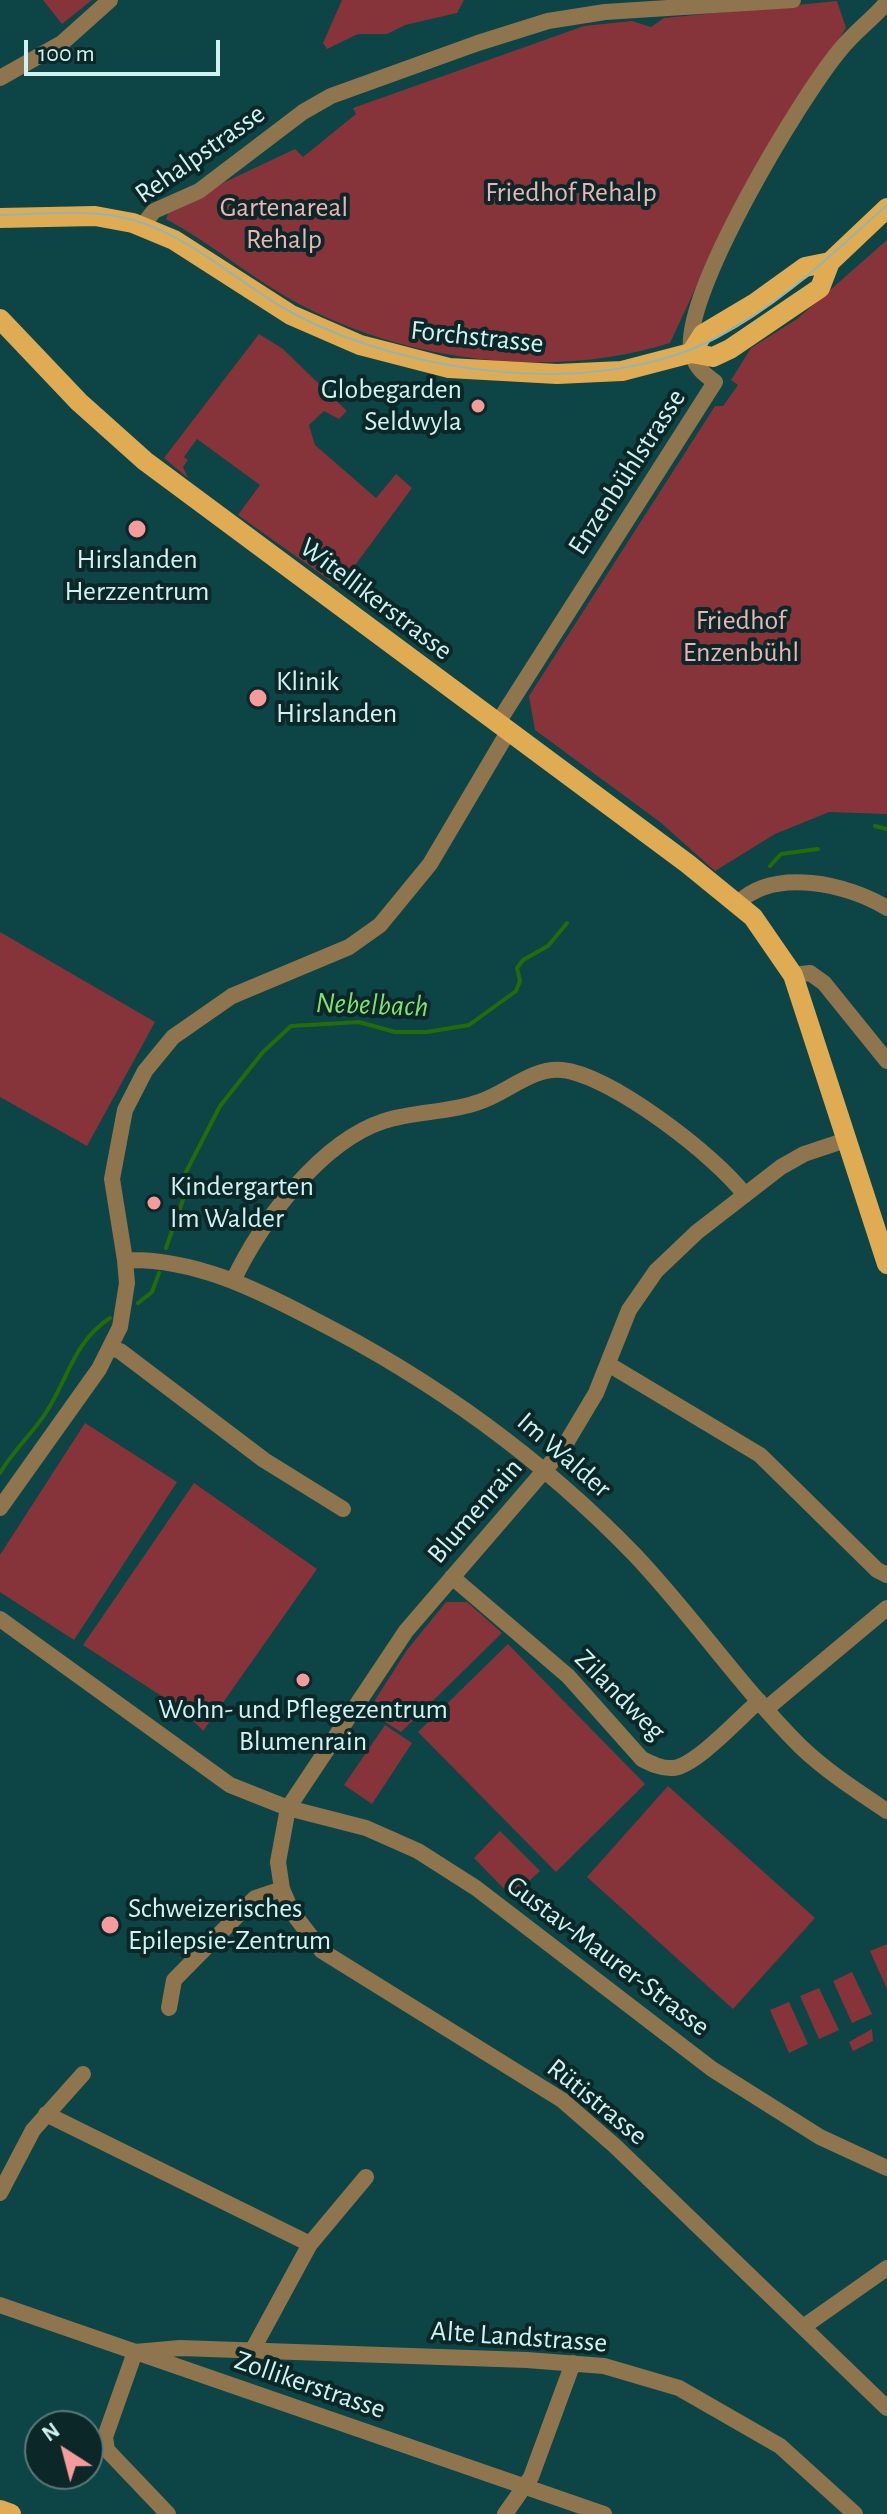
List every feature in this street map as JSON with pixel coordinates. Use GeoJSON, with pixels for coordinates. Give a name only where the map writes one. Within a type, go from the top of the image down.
{"type":"FeatureCollection","features":[{"type":"Feature","properties":{"kind":"main road","name":"Forchstrasse"},"geometry":{"type":"LineString","coordinates":[[0,218],[95,216],[142,226],[183,245],[291,315],[349,342],[409,360],[491,372],[592,374],[650,366],[691,353],[718,355],[770,325],[820,288],[830,262],[887,208]]}},
{"type":"Feature","properties":{"kind":"main road","name":"Witellikerstrasse"},"geometry":{"type":"LineString","coordinates":[[0,319],[79,402],[145,461],[738,903],[764,929],[793,975],[887,1264]]}},
{"type":"Feature","properties":{"kind":"main road"},"geometry":{"type":"LineString","coordinates":[[0,2510],[11,2514]]}},
{"type":"Feature","properties":{"kind":"street"},"geometry":{"type":"LineString","coordinates":[[0,78],[62,43],[110,0]]}},
{"type":"Feature","properties":{"kind":"street","name":"Rehalpstrasse"},"geometry":{"type":"LineString","coordinates":[[142,226],[154,211],[199,191],[303,112],[331,96],[548,21],[605,12],[793,0]]}},
{"type":"Feature","properties":{"kind":"street","name":"Enzenbühlstrasse"},"geometry":{"type":"LineString","coordinates":[[0,1508],[111,1348],[125,1299],[125,1260],[112,1179],[125,1110],[145,1071],[173,1037],[232,996],[349,947],[388,918],[430,864],[502,728],[715,382],[699,370],[691,353],[691,330],[701,291],[720,247],[828,66],[887,2]]}},
{"type":"Feature","properties":{"kind":"street"},"geometry":{"type":"LineString","coordinates":[[738,903],[746,895],[776,884],[799,883],[845,890],[887,908]]}},
{"type":"Feature","properties":{"kind":"street"},"geometry":{"type":"LineString","coordinates":[[793,975],[810,973],[824,983],[887,1061]]}},
{"type":"Feature","properties":{"kind":"street"},"geometry":{"type":"LineString","coordinates":[[233,1281],[286,1202],[318,1163],[342,1142],[391,1119],[480,1102],[530,1076],[553,1070],[585,1077],[664,1122],[721,1167],[745,1195]]}},
{"type":"Feature","properties":{"kind":"street","name":"Blumenrain"},"geometry":{"type":"LineString","coordinates":[[288,1808],[406,1631],[546,1470],[583,1417],[629,1310],[656,1271],[682,1244],[795,1158],[846,1140]]}},
{"type":"Feature","properties":{"kind":"street","name":"Im Walder"},"geometry":{"type":"LineString","coordinates":[[125,1260],[177,1262],[233,1281],[355,1341],[486,1423],[546,1470],[634,1554],[802,1748],[887,1811]]}},
{"type":"Feature","properties":{"kind":"street"},"geometry":{"type":"LineString","coordinates":[[111,1348],[120,1351],[264,1460],[343,1509]]}},
{"type":"Feature","properties":{"kind":"street"},"geometry":{"type":"LineString","coordinates":[[608,1364],[760,1455],[877,1570],[887,1575]]}},
{"type":"Feature","properties":{"kind":"street","name":"Zilandweg"},"geometry":{"type":"LineString","coordinates":[[452,1577],[568,1676],[642,1759],[656,1766],[674,1768],[691,1761],[762,1705]]}},
{"type":"Feature","properties":{"kind":"street"},"geometry":{"type":"LineString","coordinates":[[762,1705],[887,1608]]}},
{"type":"Feature","properties":{"kind":"street","name":"Gustav-Maurer-Strasse"},"geometry":{"type":"LineString","coordinates":[[0,1619],[230,1785],[288,1808],[366,1828],[418,1851],[476,1888],[712,2069],[820,2137],[887,2168]]}},
{"type":"Feature","properties":{"kind":"street","name":"Rütistrasse"},"geometry":{"type":"LineString","coordinates":[[288,1808],[278,1862],[282,1889],[292,1912],[322,1951],[562,2100],[887,2408]]}},
{"type":"Feature","properties":{"kind":"street"},"geometry":{"type":"LineString","coordinates":[[169,2008],[174,1980],[255,1898],[282,1889]]}},
{"type":"Feature","properties":{"kind":"street"},"geometry":{"type":"LineString","coordinates":[[0,2193],[33,2130],[83,2074]]}},
{"type":"Feature","properties":{"kind":"street"},"geometry":{"type":"LineString","coordinates":[[46,2114],[310,2244]]}},
{"type":"Feature","properties":{"kind":"street"},"geometry":{"type":"LineString","coordinates":[[253,2349],[310,2244],[366,2177]]}},
{"type":"Feature","properties":{"kind":"street"},"geometry":{"type":"LineString","coordinates":[[803,2327],[887,2268]]}},
{"type":"Feature","properties":{"kind":"street","name":"Zollikerstrasse"},"geometry":{"type":"LineString","coordinates":[[0,2305],[604,2514]]}},
{"type":"Feature","properties":{"kind":"street","name":"Alte Landstrasse"},"geometry":{"type":"LineString","coordinates":[[135,2352],[253,2349],[604,2366],[679,2388],[780,2446],[855,2514]]}},
{"type":"Feature","properties":{"kind":"street"},"geometry":{"type":"LineString","coordinates":[[135,2352],[105,2437],[107,2450],[168,2514]]}},
{"type":"Feature","properties":{"kind":"street"},"geometry":{"type":"LineString","coordinates":[[505,2514],[531,2477],[573,2363]]}},
{"type":"Feature","properties":{"kind":"green space"},"geometry":{"type":"Polygon","coordinates":[[[43,0],[92,0],[62,24],[43,0]]]}},
{"type":"Feature","properties":{"kind":"green space"},"geometry":{"type":"Polygon","coordinates":[[[342,0],[464,0],[457,13],[405,25],[387,34],[358,34],[327,49],[323,43],[342,0]]]}},
{"type":"Feature","properties":{"kind":"green space","name":"Friedhof Rehalp"},"geometry":{"type":"Polygon","coordinates":[[[837,1],[846,28],[716,244],[670,343],[578,361],[530,362],[433,352],[341,324],[299,304],[166,219],[170,208],[295,149],[303,157],[356,114],[353,108],[584,26],[632,21],[651,27],[664,18],[837,1]]]}},
{"type":"Feature","properties":{"kind":"green space","name":"Friedhof Enzenbühl"},"geometry":{"type":"Polygon","coordinates":[[[887,240],[887,814],[829,812],[775,834],[715,871],[660,822],[535,730],[529,696],[715,406],[723,406],[738,385],[731,380],[751,348],[797,319],[887,240]]]}},
{"type":"Feature","properties":{"kind":"green space"},"geometry":{"type":"Polygon","coordinates":[[[259,334],[283,349],[347,411],[339,419],[324,411],[309,425],[315,445],[376,498],[396,474],[412,488],[339,587],[238,515],[260,485],[197,439],[184,457],[188,460],[183,467],[188,478],[164,458],[259,334]]]}},
{"type":"Feature","properties":{"kind":"green space"},"geometry":{"type":"Polygon","coordinates":[[[0,932],[155,1022],[87,1146],[0,1097],[0,932]]]}},
{"type":"Feature","properties":{"kind":"green space"},"geometry":{"type":"Polygon","coordinates":[[[85,1423],[177,1482],[74,1640],[0,1592],[0,1555],[85,1423]]]}},
{"type":"Feature","properties":{"kind":"green space"},"geometry":{"type":"Polygon","coordinates":[[[194,1483],[317,1569],[203,1731],[183,1710],[83,1645],[194,1483]]]}},
{"type":"Feature","properties":{"kind":"green space"},"geometry":{"type":"Polygon","coordinates":[[[446,1602],[467,1602],[502,1633],[401,1732],[368,1711],[407,1650],[446,1602]]]}},
{"type":"Feature","properties":{"kind":"green space"},"geometry":{"type":"Polygon","coordinates":[[[508,1644],[645,1784],[556,1872],[418,1732],[508,1644]]]}},
{"type":"Feature","properties":{"kind":"green space"},"geometry":{"type":"Polygon","coordinates":[[[385,1725],[412,1743],[372,1804],[344,1785],[385,1725]]]}},
{"type":"Feature","properties":{"kind":"green space"},"geometry":{"type":"Polygon","coordinates":[[[668,1786],[815,1918],[733,2009],[587,1877],[668,1786]]]}},
{"type":"Feature","properties":{"kind":"green space"},"geometry":{"type":"Polygon","coordinates":[[[500,1831],[540,1871],[512,1897],[474,1858],[500,1831]]]}},
{"type":"Feature","properties":{"kind":"green space"},"geometry":{"type":"Polygon","coordinates":[[[887,1944],[887,1989],[870,1951],[887,1944]]]}},
{"type":"Feature","properties":{"kind":"green space"},"geometry":{"type":"Polygon","coordinates":[[[852,1972],[872,2014],[852,2023],[833,1981],[852,1972]]]}},
{"type":"Feature","properties":{"kind":"green space"},"geometry":{"type":"Polygon","coordinates":[[[819,1988],[839,2030],[819,2039],[800,1996],[819,1988]]]}},
{"type":"Feature","properties":{"kind":"green space"},"geometry":{"type":"Polygon","coordinates":[[[789,2002],[808,2044],[789,2053],[770,2010],[789,2002]]]}},
{"type":"Feature","properties":{"kind":"green space"},"geometry":{"type":"Polygon","coordinates":[[[872,2029],[873,2041],[853,2051],[849,2042],[872,2029]]]}},
{"type":"Feature","properties":{"kind":"waterway","name":"Nebelbach"},"geometry":{"type":"LineString","coordinates":[[875,826],[887,829]]}},
{"type":"Feature","properties":{"kind":"waterway","name":"Nebelbach"},"geometry":{"type":"LineString","coordinates":[[770,866],[781,854],[818,849]]}},
{"type":"Feature","properties":{"kind":"waterway","name":"Nebelbach"},"geometry":{"type":"LineString","coordinates":[[166,1248],[185,1194],[185,1174],[220,1106],[263,1052],[291,1026],[359,1022],[395,1032],[427,1032],[469,1025],[516,991],[520,981],[517,968],[523,960],[548,946],[567,923]]}},
{"type":"Feature","properties":{"kind":"waterway","name":"Nebelbach"},"geometry":{"type":"LineString","coordinates":[[138,1303],[152,1292],[159,1273]]}},
{"type":"Feature","properties":{"kind":"waterway","name":"Nebelbach"},"geometry":{"type":"LineString","coordinates":[[0,1473],[45,1414],[87,1338],[110,1318]]}},
{"type":"Feature","properties":{"kind":"tram line"},"geometry":{"type":"LineString","coordinates":[[0,215],[84,213],[133,220],[176,238],[294,314],[341,335],[392,352],[447,365],[504,372],[561,374],[616,369],[668,357],[716,338],[785,294],[887,205]]}},
{"type":"Feature","properties":{"kind":"place","name":"Globegarden Seldwyla"},"geometry":{"type":"Point","coordinates":[478,406]}},
{"type":"Feature","properties":{"kind":"place","name":"Hirslanden Herzzentrum"},"geometry":{"type":"Point","coordinates":[137,529]}},
{"type":"Feature","properties":{"kind":"place","name":"Klinik Hirslanden"},"geometry":{"type":"Point","coordinates":[258,698]}},
{"type":"Feature","properties":{"kind":"place","name":"Kindergarten Im Walder"},"geometry":{"type":"Point","coordinates":[154,1203]}},
{"type":"Feature","properties":{"kind":"place","name":"Wohn- und Pflegezentrum Blumenrain"},"geometry":{"type":"Point","coordinates":[303,1680]}},
{"type":"Feature","properties":{"kind":"place","name":"Schweizerisches Epilepsie-Zentrum"},"geometry":{"type":"Point","coordinates":[110,1925]}},
{"type":"Feature","properties":{"kind":"park label","name":"Gartenareal Rehalp"},"geometry":{"type":"Point","coordinates":[284,224]}}]}
